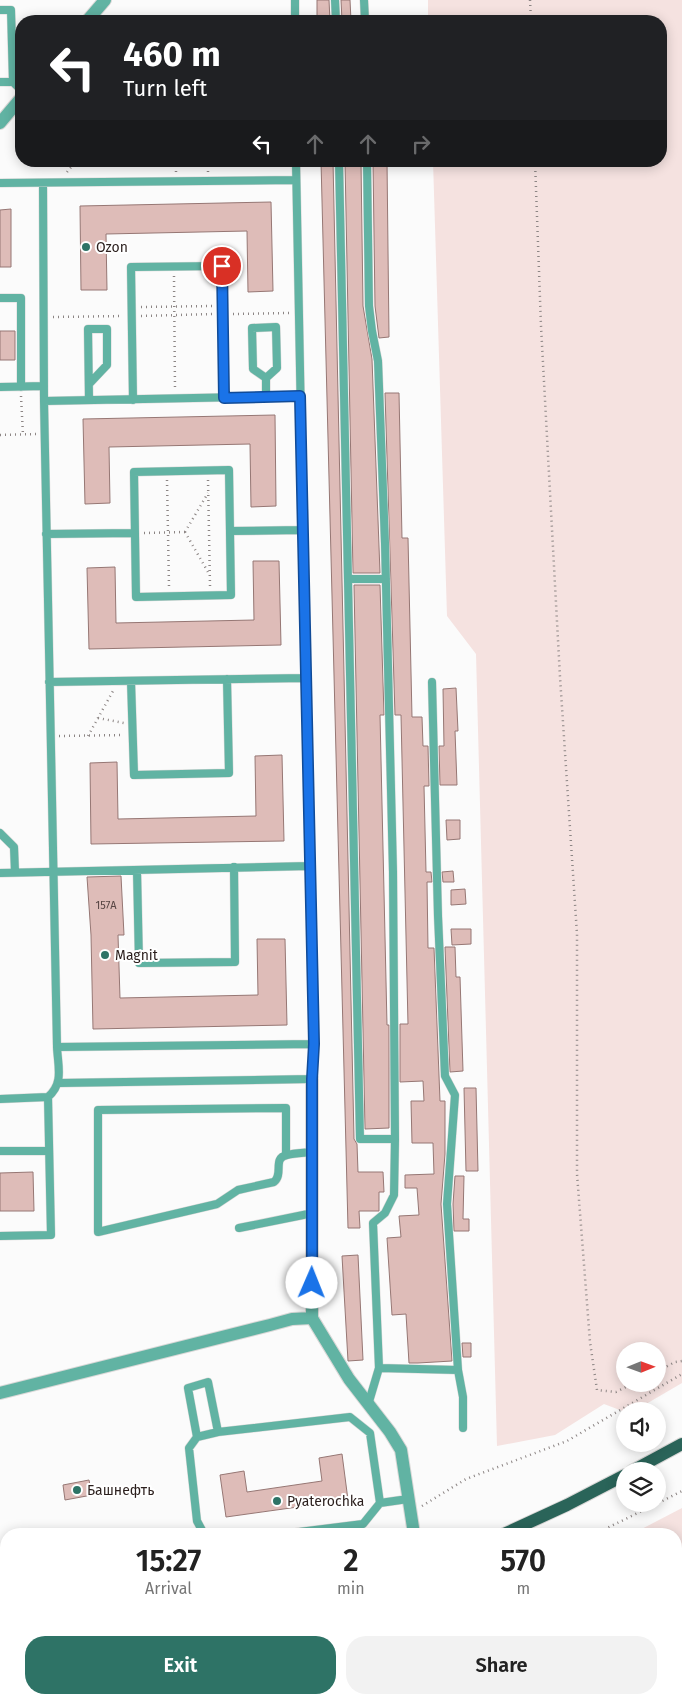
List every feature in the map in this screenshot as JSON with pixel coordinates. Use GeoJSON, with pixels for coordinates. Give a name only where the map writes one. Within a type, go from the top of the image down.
{"type":"FeatureCollection","features":[{"type":"Feature","properties":{"kind":"main road"},"geometry":{"type":"LineString","coordinates":[[649,1462],[682,1444]]}},
{"type":"Feature","properties":{"kind":"main road"},"geometry":{"type":"LineString","coordinates":[[517,1528],[616,1480]]}},
{"type":"Feature","properties":{"kind":"street"},"geometry":{"type":"LineString","coordinates":[[92,15],[105,0]]}},
{"type":"Feature","properties":{"kind":"street"},"geometry":{"type":"LineString","coordinates":[[0,123],[15,105]]}},
{"type":"Feature","properties":{"kind":"street"},"geometry":{"type":"LineString","coordinates":[[312,1079],[312,1318],[349,1379],[390,1432],[400,1450],[413,1528]]}},
{"type":"Feature","properties":{"kind":"street"},"geometry":{"type":"LineString","coordinates":[[0,1393],[270,1325],[312,1318]]}},
{"type":"Feature","properties":{"kind":"lane"},"geometry":{"type":"LineString","coordinates":[[295,0],[295,15]]}},
{"type":"Feature","properties":{"kind":"lane"},"geometry":{"type":"LineString","coordinates":[[335,0],[336,15]]}},
{"type":"Feature","properties":{"kind":"lane"},"geometry":{"type":"LineString","coordinates":[[364,0],[364,15]]}},
{"type":"Feature","properties":{"kind":"lane"},"geometry":{"type":"LineString","coordinates":[[0,10],[11,10],[13,82],[0,82]]}},
{"type":"Feature","properties":{"kind":"lane"},"geometry":{"type":"LineString","coordinates":[[59,1083],[312,1079],[314,1044],[296,167]]}},
{"type":"Feature","properties":{"kind":"lane"},"geometry":{"type":"LineString","coordinates":[[339,167],[360,1139],[395,1139]]}},
{"type":"Feature","properties":{"kind":"lane"},"geometry":{"type":"LineString","coordinates":[[366,167],[369,306],[378,361],[386,579],[393,872],[395,1139],[394,1195],[385,1212],[373,1223],[379,1368],[368,1405]]}},
{"type":"Feature","properties":{"kind":"lane"},"geometry":{"type":"LineString","coordinates":[[0,183],[296,180]]}},
{"type":"Feature","properties":{"kind":"lane"},"geometry":{"type":"LineString","coordinates":[[0,1099],[48,1097],[54,1092],[59,1083],[46,534],[44,183]]}},
{"type":"Feature","properties":{"kind":"lane"},"geometry":{"type":"LineString","coordinates":[[133,400],[131,267],[222,266],[224,398]]}},
{"type":"Feature","properties":{"kind":"lane"},"geometry":{"type":"LineString","coordinates":[[0,298],[21,298],[21,387]]}},
{"type":"Feature","properties":{"kind":"lane"},"geometry":{"type":"LineString","coordinates":[[266,378],[253,369],[252,328],[276,327],[277,368],[266,378],[266,397]]}},
{"type":"Feature","properties":{"kind":"lane"},"geometry":{"type":"LineString","coordinates":[[89,384],[107,365],[107,329],[88,330],[89,400]]}},
{"type":"Feature","properties":{"kind":"lane"},"geometry":{"type":"LineString","coordinates":[[0,387],[44,386]]}},
{"type":"Feature","properties":{"kind":"lane"},"geometry":{"type":"LineString","coordinates":[[44,401],[300,396]]}},
{"type":"Feature","properties":{"kind":"lane"},"geometry":{"type":"LineString","coordinates":[[208,470],[229,470],[231,595],[136,597],[134,472],[208,470]]}},
{"type":"Feature","properties":{"kind":"lane"},"geometry":{"type":"LineString","coordinates":[[230,531],[302,530]]}},
{"type":"Feature","properties":{"kind":"lane"},"geometry":{"type":"LineString","coordinates":[[46,534],[135,533]]}},
{"type":"Feature","properties":{"kind":"lane"},"geometry":{"type":"LineString","coordinates":[[349,579],[386,579]]}},
{"type":"Feature","properties":{"kind":"lane"},"geometry":{"type":"LineString","coordinates":[[49,682],[306,678]]}},
{"type":"Feature","properties":{"kind":"lane"},"geometry":{"type":"LineString","coordinates":[[131,681],[134,775],[229,773],[227,679]]}},
{"type":"Feature","properties":{"kind":"lane"},"geometry":{"type":"LineString","coordinates":[[432,682],[444,1068],[445,1076],[455,1095],[447,1204],[458,1370],[463,1397],[463,1428]]}},
{"type":"Feature","properties":{"kind":"lane"},"geometry":{"type":"LineString","coordinates":[[0,833],[14,847],[15,872]]}},
{"type":"Feature","properties":{"kind":"lane"},"geometry":{"type":"LineString","coordinates":[[0,873],[310,866]]}},
{"type":"Feature","properties":{"kind":"lane"},"geometry":{"type":"LineString","coordinates":[[137,870],[139,964],[235,962],[234,867]]}},
{"type":"Feature","properties":{"kind":"lane"},"geometry":{"type":"LineString","coordinates":[[57,1047],[314,1044]]}},
{"type":"Feature","properties":{"kind":"lane"},"geometry":{"type":"LineString","coordinates":[[0,1236],[51,1235],[48,1097]]}},
{"type":"Feature","properties":{"kind":"lane"},"geometry":{"type":"LineString","coordinates":[[286,1155],[286,1108],[98,1110],[98,1232],[217,1204],[238,1190],[274,1182],[279,1176],[278,1162],[286,1155],[312,1152]]}},
{"type":"Feature","properties":{"kind":"lane"},"geometry":{"type":"LineString","coordinates":[[0,1151],[49,1151]]}},
{"type":"Feature","properties":{"kind":"lane"},"geometry":{"type":"LineString","coordinates":[[239,1228],[313,1213]]}},
{"type":"Feature","properties":{"kind":"lane"},"geometry":{"type":"LineString","coordinates":[[379,1368],[458,1370]]}},
{"type":"Feature","properties":{"kind":"lane"},"geometry":{"type":"LineString","coordinates":[[197,1437],[188,1388],[208,1382],[218,1432]]}},
{"type":"Feature","properties":{"kind":"lane"},"geometry":{"type":"LineString","coordinates":[[200,1528],[197,1522],[189,1448],[197,1437],[218,1432],[350,1416],[370,1433],[380,1503]]}},
{"type":"Feature","properties":{"kind":"lane"},"geometry":{"type":"LineString","coordinates":[[331,1528],[363,1524],[380,1503],[408,1499]]}},
{"type":"Feature","properties":{"kind":"path"},"geometry":{"type":"LineString","coordinates":[[530,0],[530,15]]}},
{"type":"Feature","properties":{"kind":"path"},"geometry":{"type":"LineString","coordinates":[[535,167],[542,346],[560,677],[577,934],[578,1194],[590,1342],[597,1390],[616,1392]]}},
{"type":"Feature","properties":{"kind":"path"},"geometry":{"type":"LineString","coordinates":[[173,267],[176,399]]}},
{"type":"Feature","properties":{"kind":"path"},"geometry":{"type":"LineString","coordinates":[[132,307],[222,306]]}},
{"type":"Feature","properties":{"kind":"path"},"geometry":{"type":"LineString","coordinates":[[44,317],[299,313]]}},
{"type":"Feature","properties":{"kind":"path"},"geometry":{"type":"LineString","coordinates":[[21,387],[22,435]]}},
{"type":"Feature","properties":{"kind":"path"},"geometry":{"type":"LineString","coordinates":[[0,435],[45,434]]}},
{"type":"Feature","properties":{"kind":"path"},"geometry":{"type":"LineString","coordinates":[[208,470],[210,595]]}},
{"type":"Feature","properties":{"kind":"path"},"geometry":{"type":"LineString","coordinates":[[167,471],[169,596]]}},
{"type":"Feature","properties":{"kind":"path"},"geometry":{"type":"LineString","coordinates":[[185,532],[208,492]]}},
{"type":"Feature","properties":{"kind":"path"},"geometry":{"type":"LineString","coordinates":[[135,533],[185,532]]}},
{"type":"Feature","properties":{"kind":"path"},"geometry":{"type":"LineString","coordinates":[[185,532],[209,574]]}},
{"type":"Feature","properties":{"kind":"path"},"geometry":{"type":"LineString","coordinates":[[88,736],[119,681]]}},
{"type":"Feature","properties":{"kind":"path"},"geometry":{"type":"LineString","coordinates":[[98,718],[132,725]]}},
{"type":"Feature","properties":{"kind":"path"},"geometry":{"type":"LineString","coordinates":[[50,737],[133,734]]}},
{"type":"Feature","properties":{"kind":"path"},"geometry":{"type":"LineString","coordinates":[[666,1367],[682,1361]]}},
{"type":"Feature","properties":{"kind":"path"},"geometry":{"type":"LineString","coordinates":[[410,1514],[466,1479],[567,1442],[682,1374]]}},
{"type":"Feature","properties":{"kind":"path"},"geometry":{"type":"LineString","coordinates":[[666,1499],[682,1491]]}},
{"type":"Feature","properties":{"kind":"path"},"geometry":{"type":"LineString","coordinates":[[607,1528],[639,1512]]}},
{"type":"Feature","properties":{"kind":"shaded area"},"geometry":{"type":"Polygon","coordinates":[[[428,0],[682,0],[682,1383],[649,1402],[616,1402],[616,1409],[604,1404],[555,1435],[497,1446],[476,654],[447,616],[433,167],[667,167],[667,15],[428,15],[428,0]]]}},
{"type":"Feature","properties":{"kind":"shaded area"},"geometry":{"type":"Polygon","coordinates":[[[682,1508],[682,1528],[644,1528],[682,1508]]]}},
{"type":"Feature","properties":{"kind":"building"},"geometry":{"type":"Polygon","coordinates":[[[317,0],[329,0],[330,15],[317,15],[317,0]]]}},
{"type":"Feature","properties":{"kind":"building"},"geometry":{"type":"Polygon","coordinates":[[[341,0],[350,0],[351,15],[342,15],[341,0]]]}},
{"type":"Feature","properties":{"kind":"building"},"geometry":{"type":"Polygon","coordinates":[[[321,167],[333,167],[354,1139],[357,1144],[358,1172],[383,1172],[384,1192],[379,1192],[379,1211],[359,1211],[360,1228],[348,1228],[321,167]]]}},
{"type":"Feature","properties":{"kind":"building"},"geometry":{"type":"Polygon","coordinates":[[[345,167],[361,167],[363,306],[372,359],[380,573],[353,573],[345,167]]]}},
{"type":"Feature","properties":{"kind":"building"},"geometry":{"type":"Polygon","coordinates":[[[373,167],[387,167],[389,337],[379,338],[375,306],[373,167]]]}},
{"type":"Feature","properties":{"kind":"building"},"geometry":{"type":"Polygon","coordinates":[[[271,202],[273,291],[248,292],[247,231],[106,234],[107,290],[81,290],[80,206],[271,202]]]}},
{"type":"Feature","properties":{"kind":"building"},"geometry":{"type":"Polygon","coordinates":[[[11,209],[11,267],[0,267],[0,210],[11,209]]]}},
{"type":"Feature","properties":{"kind":"building"},"geometry":{"type":"Polygon","coordinates":[[[0,331],[15,331],[15,360],[0,360],[0,331]]]}},
{"type":"Feature","properties":{"kind":"building"},"geometry":{"type":"Polygon","coordinates":[[[385,393],[399,393],[402,538],[408,538],[412,717],[422,717],[423,746],[428,746],[429,786],[424,786],[426,872],[431,872],[432,882],[427,882],[428,948],[434,948],[440,1101],[445,1101],[445,1154],[441,1204],[452,1361],[418,1363],[409,1363],[406,1314],[392,1315],[387,1238],[401,1237],[399,1216],[419,1215],[417,1188],[405,1188],[405,1175],[434,1174],[433,1143],[412,1143],[411,1101],[424,1101],[423,1081],[400,1082],[400,1024],[408,1024],[401,715],[395,715],[385,393]]]}},
{"type":"Feature","properties":{"kind":"building"},"geometry":{"type":"Polygon","coordinates":[[[275,415],[276,506],[251,507],[250,444],[109,447],[110,503],[85,504],[83,419],[275,415]]]}},
{"type":"Feature","properties":{"kind":"building"},"geometry":{"type":"Polygon","coordinates":[[[253,561],[279,561],[281,645],[89,649],[87,568],[115,567],[116,623],[254,620],[253,561]]]}},
{"type":"Feature","properties":{"kind":"building"},"geometry":{"type":"Polygon","coordinates":[[[354,585],[380,585],[384,715],[380,715],[387,1025],[389,1025],[389,1128],[365,1129],[354,585]]]}},
{"type":"Feature","properties":{"kind":"building"},"geometry":{"type":"Polygon","coordinates":[[[456,688],[458,731],[455,731],[457,785],[440,785],[439,746],[444,746],[443,689],[456,688]]]}},
{"type":"Feature","properties":{"kind":"building"},"geometry":{"type":"Polygon","coordinates":[[[282,755],[284,841],[91,844],[90,763],[117,762],[118,819],[256,816],[255,756],[282,755]]]}},
{"type":"Feature","properties":{"kind":"building"},"geometry":{"type":"Polygon","coordinates":[[[446,820],[460,820],[460,839],[447,840],[446,820]]]}},
{"type":"Feature","properties":{"kind":"building"},"geometry":{"type":"Polygon","coordinates":[[[453,871],[454,882],[443,882],[442,872],[453,871]]]}},
{"type":"Feature","properties":{"kind":"building"},"geometry":{"type":"Polygon","coordinates":[[[121,876],[124,935],[118,935],[120,998],[258,995],[257,939],[285,939],[287,1025],[93,1029],[91,935],[87,877],[121,876]]]}},
{"type":"Feature","properties":{"kind":"building"},"geometry":{"type":"Polygon","coordinates":[[[465,889],[466,904],[451,905],[451,890],[465,889]]]}},
{"type":"Feature","properties":{"kind":"building"},"geometry":{"type":"Polygon","coordinates":[[[451,929],[471,929],[471,944],[452,945],[451,929]]]}},
{"type":"Feature","properties":{"kind":"building"},"geometry":{"type":"Polygon","coordinates":[[[445,947],[455,947],[456,977],[460,977],[463,1071],[450,1072],[445,947]]]}},
{"type":"Feature","properties":{"kind":"building"},"geometry":{"type":"Polygon","coordinates":[[[464,1088],[476,1088],[478,1171],[466,1171],[464,1088]]]}},
{"type":"Feature","properties":{"kind":"building"},"geometry":{"type":"Polygon","coordinates":[[[33,1172],[34,1211],[0,1211],[0,1173],[33,1172]]]}},
{"type":"Feature","properties":{"kind":"building"},"geometry":{"type":"Polygon","coordinates":[[[455,1176],[464,1176],[463,1219],[469,1219],[469,1231],[454,1231],[455,1176]]]}},
{"type":"Feature","properties":{"kind":"building"},"geometry":{"type":"Polygon","coordinates":[[[358,1255],[363,1360],[348,1361],[342,1256],[358,1255]]]}},
{"type":"Feature","properties":{"kind":"building"},"geometry":{"type":"Polygon","coordinates":[[[462,1343],[471,1343],[471,1357],[463,1357],[462,1343]]]}},
{"type":"Feature","properties":{"kind":"building"},"geometry":{"type":"Polygon","coordinates":[[[342,1454],[348,1500],[226,1517],[220,1475],[244,1471],[247,1492],[322,1481],[319,1458],[342,1454]]]}},
{"type":"Feature","properties":{"kind":"building","name":"Башнефть"},"geometry":{"type":"Polygon","coordinates":[[[89,1480],[92,1495],[65,1500],[63,1485],[89,1480]]]}},
{"type":"Feature","properties":{"kind":"place","name":"Ozon"},"geometry":{"type":"Point","coordinates":[86,247]}},
{"type":"Feature","properties":{"kind":"place","name":"Magnit"},"geometry":{"type":"Point","coordinates":[105,955]}},
{"type":"Feature","properties":{"kind":"place","name":"Башнефть"},"geometry":{"type":"Point","coordinates":[77,1490]}},
{"type":"Feature","properties":{"kind":"place","name":"Pyaterochka"},"geometry":{"type":"Point","coordinates":[277,1501]}},
{"type":"Feature","properties":{"kind":"route"},"geometry":{"type":"LineString","coordinates":[[222,266],[224,398],[300,396],[314,1044],[312,1079],[312,1283]]}}]}
